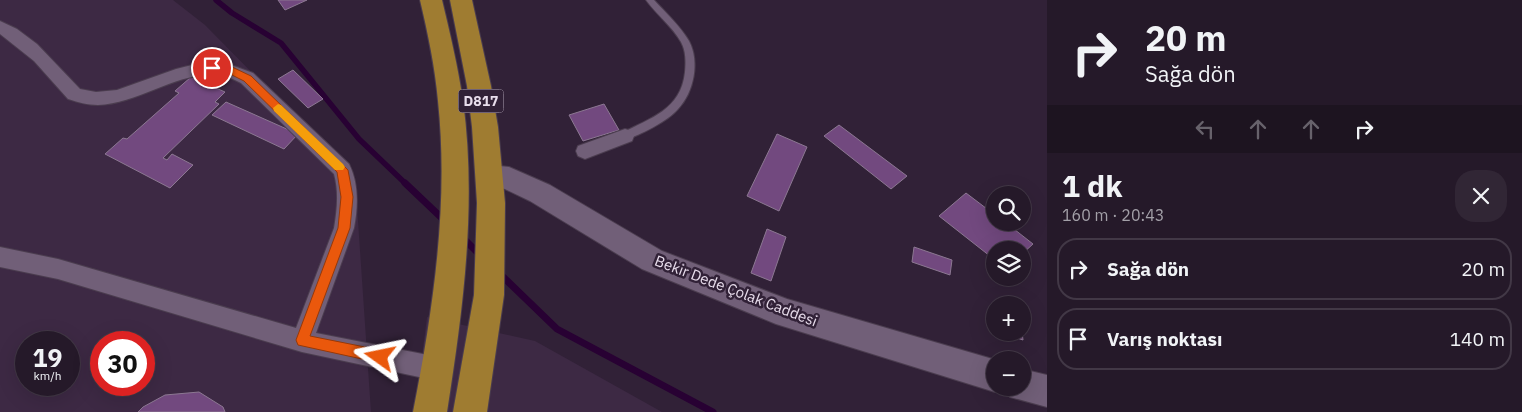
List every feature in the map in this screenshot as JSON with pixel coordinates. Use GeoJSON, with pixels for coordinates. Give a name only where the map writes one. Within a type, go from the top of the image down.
{"type":"FeatureCollection","features":[{"type":"Feature","properties":{"kind":"highway","name":"D817"},"geometry":{"type":"LineString","coordinates":[[430,412],[450,292],[455,185],[448,90],[431,0]]}},
{"type":"Feature","properties":{"kind":"highway","name":"D817"},"geometry":{"type":"LineString","coordinates":[[461,0],[479,86],[491,190],[488,296],[470,412]]}},
{"type":"Feature","properties":{"kind":"street"},"geometry":{"type":"LineString","coordinates":[[0,27],[23,41],[38,54],[74,94],[82,97],[101,99],[119,96],[201,68],[223,69],[240,74],[247,78],[342,170],[347,197],[344,228],[302,340]]}},
{"type":"Feature","properties":{"kind":"street"},"geometry":{"type":"LineString","coordinates":[[585,151],[625,136]]}},
{"type":"Feature","properties":{"kind":"street","name":"Bekir Dede Çolak Caddesi"},"geometry":{"type":"LineString","coordinates":[[491,190],[510,178],[540,193],[652,260],[787,314],[986,373]]}},
{"type":"Feature","properties":{"kind":"street"},"geometry":{"type":"LineString","coordinates":[[0,257],[58,269],[302,340],[438,369]]}},
{"type":"Feature","properties":{"kind":"street"},"geometry":{"type":"LineString","coordinates":[[1031,388],[1047,392]]}},
{"type":"Feature","properties":{"kind":"lane"},"geometry":{"type":"LineString","coordinates":[[625,136],[675,108],[686,89],[691,65],[685,42],[650,0]]}},
{"type":"Feature","properties":{"kind":"shaded area"},"geometry":{"type":"Polygon","coordinates":[[[0,0],[173,0],[205,25],[355,177],[371,412],[0,412],[0,0]]]}},
{"type":"Feature","properties":{"kind":"shaded area"},"geometry":{"type":"Polygon","coordinates":[[[427,317],[535,341],[662,412],[415,412],[427,317]]]}},
{"type":"Feature","properties":{"kind":"building"},"geometry":{"type":"Polygon","coordinates":[[[278,0],[307,0],[285,10],[278,0]]]}},
{"type":"Feature","properties":{"kind":"building"},"geometry":{"type":"Polygon","coordinates":[[[293,70],[323,99],[308,108],[278,79],[293,70]]]}},
{"type":"Feature","properties":{"kind":"building"},"geometry":{"type":"Polygon","coordinates":[[[191,77],[225,92],[215,102],[219,104],[163,158],[167,160],[172,154],[193,165],[170,188],[105,154],[123,138],[127,139],[179,93],[175,91],[191,77]]]}},
{"type":"Feature","properties":{"kind":"building"},"geometry":{"type":"Polygon","coordinates":[[[226,102],[298,134],[284,149],[212,115],[226,102]]]}},
{"type":"Feature","properties":{"kind":"building"},"geometry":{"type":"Polygon","coordinates":[[[604,104],[619,130],[583,141],[569,115],[604,104]]]}},
{"type":"Feature","properties":{"kind":"building"},"geometry":{"type":"Polygon","coordinates":[[[839,125],[907,176],[891,189],[824,136],[839,125]]]}},
{"type":"Feature","properties":{"kind":"building"},"geometry":{"type":"Polygon","coordinates":[[[777,134],[807,147],[779,211],[747,196],[777,134]]]}},
{"type":"Feature","properties":{"kind":"building"},"geometry":{"type":"Polygon","coordinates":[[[966,193],[986,208],[986,231],[1016,231],[1029,241],[986,241],[986,253],[939,216],[966,193]]]}},
{"type":"Feature","properties":{"kind":"building"},"geometry":{"type":"Polygon","coordinates":[[[767,229],[786,237],[771,281],[751,273],[767,229]]]}},
{"type":"Feature","properties":{"kind":"building"},"geometry":{"type":"Polygon","coordinates":[[[914,247],[952,260],[950,275],[912,262],[914,247]]]}},
{"type":"Feature","properties":{"kind":"building"},"geometry":{"type":"Polygon","coordinates":[[[199,392],[223,407],[225,412],[138,412],[143,407],[165,395],[199,392]]]}},
{"type":"Feature","properties":{"kind":"waterway"},"geometry":{"type":"LineString","coordinates":[[216,0],[232,13],[281,43],[359,139],[406,184]]}},
{"type":"Feature","properties":{"kind":"waterway"},"geometry":{"type":"LineString","coordinates":[[405,183],[446,222]]}},
{"type":"Feature","properties":{"kind":"waterway"},"geometry":{"type":"LineString","coordinates":[[462,237],[480,255]]}},
{"type":"Feature","properties":{"kind":"waterway"},"geometry":{"type":"LineString","coordinates":[[498,272],[557,329],[713,412]]}},
{"type":"Feature","properties":{"kind":"slow traffic"},"geometry":{"type":"LineString","coordinates":[[278,108],[339,167]]}},
{"type":"Feature","properties":{"kind":"route"},"geometry":{"type":"LineString","coordinates":[[212,68],[232,71],[247,78],[342,170],[347,197],[344,228],[302,340],[380,357]]}}]}
